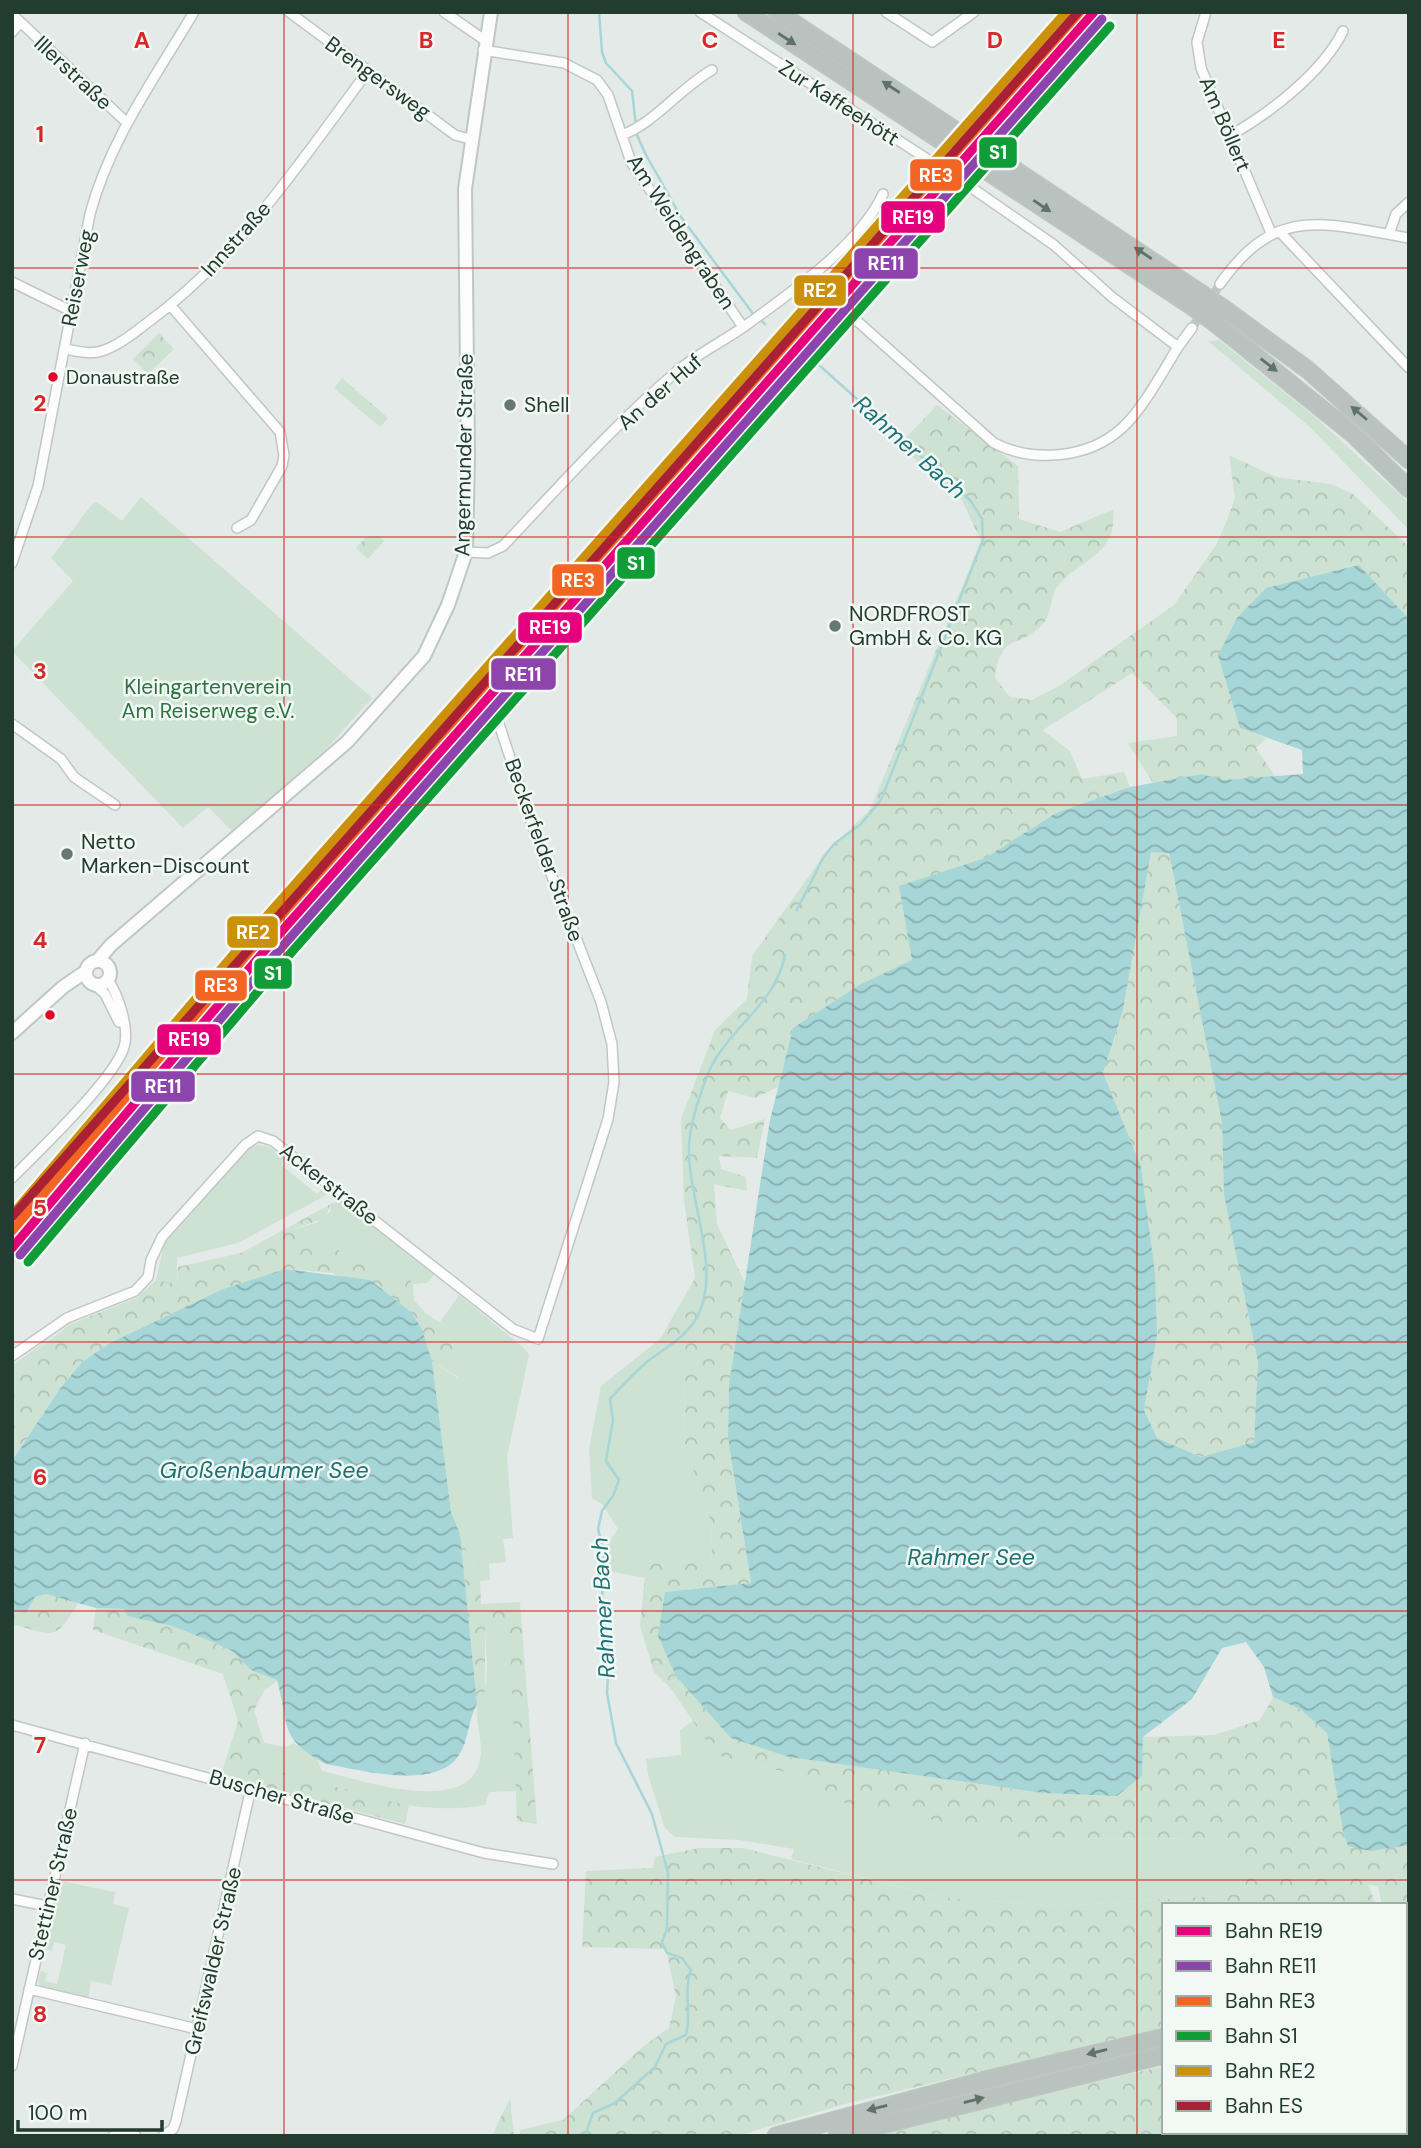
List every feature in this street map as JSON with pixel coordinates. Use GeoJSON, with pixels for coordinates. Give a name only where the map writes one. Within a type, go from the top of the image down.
{"type":"FeatureCollection","features":[{"type":"Feature","properties":{"kind":"highway"},"geometry":{"type":"LineString","coordinates":[[746,12],[944,131],[997,156],[1195,298],[1215,323],[1353,434],[1409,489]]}},
{"type":"Feature","properties":{"kind":"highway"},"geometry":{"type":"LineString","coordinates":[[777,12],[944,131],[985,168],[1195,298],[1223,308],[1308,370],[1409,460]]}},
{"type":"Feature","properties":{"kind":"highway"},"geometry":{"type":"LineString","coordinates":[[775,2136],[989,2079],[1162,2037]]}},
{"type":"Feature","properties":{"kind":"highway"},"geometry":{"type":"LineString","coordinates":[[836,2136],[1162,2055]]}},
{"type":"Feature","properties":{"kind":"main road","name":"Angermunder Straße"},"geometry":{"type":"LineString","coordinates":[[90,979],[89,964],[98,960],[347,742],[385,702],[424,656],[459,580],[466,552],[468,455],[465,202],[470,139],[491,12]]}},
{"type":"Feature","properties":{"kind":"main road","name":"Angermunder Straße"},"geometry":{"type":"LineString","coordinates":[[12,1033],[52,997],[90,979],[109,974],[130,930]]}},
{"type":"Feature","properties":{"kind":"main road"},"geometry":{"type":"LineString","coordinates":[[98,960],[109,974]]}},
{"type":"Feature","properties":{"kind":"street","name":"Reiserweg"},"geometry":{"type":"LineString","coordinates":[[12,563],[36,498],[71,311],[101,175],[126,122],[194,12]]}},
{"type":"Feature","properties":{"kind":"street","name":"Brengersweg"},"geometry":{"type":"LineString","coordinates":[[289,12],[455,135],[470,139]]}},
{"type":"Feature","properties":{"kind":"street"},"geometry":{"type":"LineString","coordinates":[[444,12],[484,45]]}},
{"type":"Feature","properties":{"kind":"street","name":"Zur Kaffeehött"},"geometry":{"type":"LineString","coordinates":[[699,12],[972,188],[1055,245],[1112,297],[1178,347]]}},
{"type":"Feature","properties":{"kind":"street"},"geometry":{"type":"LineString","coordinates":[[886,12],[932,42],[974,12]]}},
{"type":"Feature","properties":{"kind":"street","name":"Am Böllert"},"geometry":{"type":"LineString","coordinates":[[1206,12],[1196,42],[1201,68],[1275,232]]}},
{"type":"Feature","properties":{"kind":"street","name":"Illerstraße"},"geometry":{"type":"LineString","coordinates":[[12,14],[126,122]]}},
{"type":"Feature","properties":{"kind":"street","name":"Illerstraße"},"geometry":{"type":"LineString","coordinates":[[12,32],[20,23]]}},
{"type":"Feature","properties":{"kind":"street"},"geometry":{"type":"LineString","coordinates":[[1231,135],[1262,117],[1333,50],[1343,31]]}},
{"type":"Feature","properties":{"kind":"street","name":"Am Weidengraben"},"geometry":{"type":"LineString","coordinates":[[484,45],[564,63],[590,74],[608,95],[626,134],[637,172],[747,324]]}},
{"type":"Feature","properties":{"kind":"street","name":"Am Weidengraben"},"geometry":{"type":"LineString","coordinates":[[626,134],[694,80],[712,70]]}},
{"type":"Feature","properties":{"kind":"street","name":"Innstraße"},"geometry":{"type":"LineString","coordinates":[[65,349],[92,353],[108,349],[171,306],[224,256],[253,224],[368,72]]}},
{"type":"Feature","properties":{"kind":"street","name":"An der Huf"},"geometry":{"type":"LineString","coordinates":[[466,552],[488,553],[503,545],[677,371],[747,324],[811,275],[849,240],[876,208],[883,194]]}},
{"type":"Feature","properties":{"kind":"street"},"geometry":{"type":"LineString","coordinates":[[1389,234],[1396,214],[1409,202]]}},
{"type":"Feature","properties":{"kind":"street"},"geometry":{"type":"LineString","coordinates":[[1220,284],[1233,265],[1275,232],[1322,224],[1409,238]]}},
{"type":"Feature","properties":{"kind":"street"},"geometry":{"type":"LineString","coordinates":[[1275,232],[1409,368]]}},
{"type":"Feature","properties":{"kind":"street"},"geometry":{"type":"LineString","coordinates":[[12,282],[71,311]]}},
{"type":"Feature","properties":{"kind":"street"},"geometry":{"type":"LineString","coordinates":[[171,306],[280,432],[284,455],[282,466],[251,520],[237,528]]}},
{"type":"Feature","properties":{"kind":"street","name":"Beckerfelder Straße"},"geometry":{"type":"LineString","coordinates":[[538,1339],[608,1119],[614,1082],[612,1044],[601,1002],[534,831],[494,709],[771,399],[813,344],[839,320],[856,320],[978,431],[1009,451],[1036,456],[1062,455],[1082,449],[1123,428],[1178,347]]}},
{"type":"Feature","properties":{"kind":"street"},"geometry":{"type":"LineString","coordinates":[[1178,347],[1192,328]]}},
{"type":"Feature","properties":{"kind":"street"},"geometry":{"type":"LineString","coordinates":[[12,724],[61,759],[74,777],[115,805]]}},
{"type":"Feature","properties":{"kind":"street"},"geometry":{"type":"LineString","coordinates":[[12,1178],[112,1068],[124,1047],[125,1033],[109,974]]}},
{"type":"Feature","properties":{"kind":"street"},"geometry":{"type":"LineString","coordinates":[[90,979],[105,994],[125,1033]]}},
{"type":"Feature","properties":{"kind":"street","name":"Ackerstraße"},"geometry":{"type":"LineString","coordinates":[[12,1356],[67,1318],[143,1285],[162,1237],[245,1145],[258,1136],[273,1141],[513,1329],[538,1339]]}},
{"type":"Feature","properties":{"kind":"street","name":"Buscher Straße"},"geometry":{"type":"LineString","coordinates":[[12,1725],[484,1853],[553,1864]]}},
{"type":"Feature","properties":{"kind":"street","name":"Stettiner Straße"},"geometry":{"type":"LineString","coordinates":[[12,2066],[15,2043],[85,1743]]}},
{"type":"Feature","properties":{"kind":"street","name":"Greifswalder Straße"},"geometry":{"type":"LineString","coordinates":[[166,2134],[176,2121],[251,1788]]}},
{"type":"Feature","properties":{"kind":"street"},"geometry":{"type":"LineString","coordinates":[[12,1899],[47,1906]]}},
{"type":"Feature","properties":{"kind":"street"},"geometry":{"type":"LineString","coordinates":[[29,1989],[197,2029]]}},
{"type":"Feature","properties":{"kind":"street"},"geometry":{"type":"LineString","coordinates":[[113,2136],[136,2136]]}},
{"type":"Feature","properties":{"kind":"green space"},"geometry":{"type":"Polygon","coordinates":[[[159,333],[174,349],[148,374],[133,359],[159,333]]]}},
{"type":"Feature","properties":{"kind":"green space"},"geometry":{"type":"Polygon","coordinates":[[[1219,340],[1314,416],[1409,503],[1409,530],[1311,428],[1208,341],[1219,340]]]}},
{"type":"Feature","properties":{"kind":"green space"},"geometry":{"type":"Polygon","coordinates":[[[342,378],[388,418],[380,427],[334,388],[342,378]]]}},
{"type":"Feature","properties":{"kind":"green space"},"geometry":{"type":"Polygon","coordinates":[[[937,405],[1018,466],[1019,519],[1060,532],[1114,509],[1110,536],[1092,558],[1062,581],[1056,589],[1042,625],[1033,633],[1011,644],[1001,654],[995,678],[1010,697],[1032,700],[1059,686],[1174,605],[1216,545],[1228,518],[1235,498],[1229,455],[1276,477],[1331,484],[1353,494],[1409,547],[1409,619],[1359,565],[1240,728],[1266,738],[1256,748],[1275,776],[1223,780],[1202,774],[1153,783],[1128,743],[1177,736],[1177,718],[1132,673],[1043,730],[1070,751],[1082,779],[1124,772],[1130,787],[1056,813],[985,858],[900,886],[912,960],[859,985],[793,1028],[778,1087],[755,1098],[728,1091],[720,1118],[731,1130],[765,1119],[757,1158],[719,1156],[721,1169],[746,1177],[747,1191],[714,1184],[717,1224],[747,1287],[729,1385],[728,1438],[751,1583],[665,1592],[789,1757],[1043,1793],[1117,1796],[1142,1776],[1143,1737],[1214,1735],[1260,1720],[1273,1697],[1300,1709],[1327,1733],[1343,1832],[1348,1846],[1409,1845],[1409,1971],[1407,1903],[1382,1903],[1378,1886],[1368,1885],[1375,1903],[1162,1903],[1162,2027],[845,2104],[737,2136],[521,2136],[520,2130],[563,2120],[644,2046],[669,2028],[676,1997],[666,1949],[582,1947],[586,1871],[653,1868],[655,1857],[699,1848],[743,1848],[945,1898],[1059,1906],[1248,1894],[1236,1839],[1023,1838],[812,1796],[804,1776],[724,1758],[711,1748],[672,1690],[654,1672],[640,1626],[647,1556],[712,1561],[711,1523],[685,1446],[684,1367],[660,1339],[695,1278],[684,1201],[681,1119],[715,1030],[747,999],[752,956],[827,851],[870,810],[981,541],[962,500],[899,445],[937,405]]]}},
{"type":"Feature","properties":{"kind":"green space","name":"Kleingartenverein Am Reiserweg e.V."},"geometry":{"type":"Polygon","coordinates":[[[141,497],[372,698],[328,747],[232,831],[208,807],[183,828],[12,651],[73,581],[51,558],[93,503],[97,502],[122,521],[141,497]]]}},
{"type":"Feature","properties":{"kind":"green space"},"geometry":{"type":"Polygon","coordinates":[[[379,536],[384,541],[368,559],[356,548],[366,537],[379,536]]]}},
{"type":"Feature","properties":{"kind":"green space"},"geometry":{"type":"Polygon","coordinates":[[[1151,851],[1169,853],[1222,1123],[1224,1195],[1258,1362],[1254,1442],[1201,1457],[1157,1438],[1144,1410],[1157,1335],[1103,1073],[1123,1010],[1151,851]]]}},
{"type":"Feature","properties":{"kind":"green space"},"geometry":{"type":"Polygon","coordinates":[[[258,1145],[269,1147],[285,1158],[281,1165],[317,1194],[323,1188],[328,1194],[238,1243],[177,1258],[177,1284],[156,1280],[165,1240],[244,1151],[258,1145]]]}},
{"type":"Feature","properties":{"kind":"green space"},"geometry":{"type":"Polygon","coordinates":[[[340,1200],[434,1275],[427,1283],[413,1284],[408,1277],[360,1262],[334,1248],[297,1234],[294,1229],[316,1223],[330,1212],[331,1204],[340,1200]]]}},
{"type":"Feature","properties":{"kind":"green space"},"geometry":{"type":"Polygon","coordinates":[[[331,1204],[325,1218],[294,1229],[297,1234],[334,1248],[360,1262],[408,1277],[413,1284],[414,1300],[426,1314],[448,1327],[461,1379],[432,1361],[422,1329],[412,1313],[332,1273],[285,1269],[223,1289],[110,1343],[82,1362],[59,1390],[12,1461],[12,1383],[34,1353],[69,1325],[138,1297],[156,1280],[177,1284],[178,1267],[241,1253],[331,1204]]]}},
{"type":"Feature","properties":{"kind":"green space"},"geometry":{"type":"Polygon","coordinates":[[[459,1295],[529,1355],[507,1456],[513,1538],[503,1539],[506,1562],[489,1564],[490,1580],[480,1581],[451,1512],[432,1361],[459,1379],[448,1327],[440,1322],[459,1295]]]}},
{"type":"Feature","properties":{"kind":"green space"},"geometry":{"type":"Polygon","coordinates":[[[51,1337],[34,1353],[12,1383],[12,1366],[51,1337]]]}},
{"type":"Feature","properties":{"kind":"green space"},"geometry":{"type":"Polygon","coordinates":[[[660,1339],[684,1367],[685,1446],[711,1523],[712,1562],[648,1556],[645,1578],[607,1571],[607,1545],[618,1529],[602,1504],[592,1498],[589,1449],[601,1386],[660,1339]]]}},
{"type":"Feature","properties":{"kind":"green space"},"geometry":{"type":"Polygon","coordinates":[[[460,1534],[480,1581],[481,1604],[520,1602],[537,1824],[517,1821],[509,1622],[485,1627],[485,1691],[477,1704],[460,1534]]]}},
{"type":"Feature","properties":{"kind":"green space"},"geometry":{"type":"Polygon","coordinates":[[[46,1594],[79,1602],[58,1630],[46,1633],[12,1624],[12,1610],[26,1613],[35,1597],[46,1594]]]}},
{"type":"Feature","properties":{"kind":"green space"},"geometry":{"type":"Polygon","coordinates":[[[96,1608],[125,1609],[127,1616],[172,1626],[215,1643],[232,1651],[251,1670],[278,1680],[264,1691],[254,1710],[264,1743],[251,1764],[409,1806],[405,1824],[221,1775],[238,1721],[223,1674],[93,1630],[96,1608]]]}},
{"type":"Feature","properties":{"kind":"green space"},"geometry":{"type":"Polygon","coordinates":[[[510,1622],[516,1791],[489,1792],[485,1805],[426,1807],[366,1797],[251,1764],[264,1743],[286,1747],[294,1743],[317,1759],[322,1771],[384,1786],[432,1791],[453,1788],[469,1780],[481,1757],[477,1705],[487,1676],[485,1627],[510,1622]]]}},
{"type":"Feature","properties":{"kind":"green space"},"geometry":{"type":"Polygon","coordinates":[[[694,1720],[711,1748],[724,1758],[804,1776],[1023,1838],[1237,1839],[1248,1894],[1059,1906],[945,1898],[791,1859],[794,1849],[739,1840],[675,1837],[665,1828],[648,1775],[646,1759],[681,1755],[680,1730],[694,1720]]]}},
{"type":"Feature","properties":{"kind":"green space"},"geometry":{"type":"Polygon","coordinates":[[[61,1881],[115,1892],[113,1904],[129,1908],[111,1985],[91,1981],[88,1999],[43,1989],[38,1982],[41,1971],[47,1973],[45,1981],[57,1984],[66,1945],[54,1942],[52,1951],[45,1949],[61,1881]]]}},
{"type":"Feature","properties":{"kind":"green space"},"geometry":{"type":"Polygon","coordinates":[[[1407,2017],[1409,2023],[1407,2120],[1407,2017]]]}},
{"type":"Feature","properties":{"kind":"green space"},"geometry":{"type":"Polygon","coordinates":[[[1407,2060],[1409,2136],[1060,2136],[1407,2134],[1407,2060]]]}},
{"type":"Feature","properties":{"kind":"green space"},"geometry":{"type":"Polygon","coordinates":[[[1162,2066],[1162,2134],[1308,2134],[1300,2136],[869,2136],[1162,2066]]]}},
{"type":"Feature","properties":{"kind":"green space"},"geometry":{"type":"Polygon","coordinates":[[[510,2098],[514,2136],[492,2136],[510,2098]]]}},
{"type":"Feature","properties":{"kind":"water","name":"Rahmer See"},"geometry":{"type":"Polygon","coordinates":[[[1359,565],[1409,619],[1409,1845],[1370,1851],[1348,1846],[1343,1832],[1327,1733],[1300,1709],[1273,1697],[1264,1667],[1246,1642],[1222,1648],[1192,1699],[1143,1737],[1142,1776],[1117,1796],[1043,1793],[789,1757],[731,1738],[676,1676],[658,1636],[665,1592],[751,1583],[728,1438],[729,1385],[770,1120],[793,1028],[859,985],[912,960],[899,886],[985,858],[1056,813],[1130,787],[1202,774],[1223,780],[1303,774],[1302,750],[1240,728],[1218,655],[1237,618],[1266,588],[1359,565]],[[1151,852],[1123,1010],[1103,1073],[1141,1167],[1155,1273],[1157,1335],[1144,1410],[1157,1438],[1201,1457],[1254,1442],[1258,1362],[1224,1195],[1222,1123],[1169,853],[1151,852]]]}},
{"type":"Feature","properties":{"kind":"water","name":"Großenbaumer See"},"geometry":{"type":"Polygon","coordinates":[[[285,1269],[370,1280],[412,1313],[422,1329],[432,1361],[451,1512],[460,1534],[477,1704],[459,1755],[448,1766],[433,1772],[397,1775],[326,1764],[300,1747],[288,1730],[277,1680],[251,1670],[232,1651],[172,1626],[127,1616],[124,1609],[96,1608],[46,1594],[35,1597],[26,1613],[12,1610],[12,1461],[59,1390],[82,1362],[110,1343],[223,1289],[285,1269]]]}},
{"type":"Feature","properties":{"kind":"waterway","name":"Rahmer Bach"},"geometry":{"type":"LineString","coordinates":[[599,12],[602,52],[606,63],[632,91],[637,135],[646,155],[681,217],[754,315]]}},
{"type":"Feature","properties":{"kind":"waterway","name":"Rahmer Bach"},"geometry":{"type":"LineString","coordinates":[[759,319],[765,324]]}},
{"type":"Feature","properties":{"kind":"waterway","name":"Rahmer Bach"},"geometry":{"type":"LineString","coordinates":[[797,910],[823,858],[834,844],[861,824],[881,800],[983,540],[982,519],[970,500],[819,365]]}},
{"type":"Feature","properties":{"kind":"waterway","name":"Rahmer Bach"},"geometry":{"type":"LineString","coordinates":[[585,2136],[593,2113],[615,2103],[655,2067],[666,2044],[686,2035],[691,1970],[682,1958],[667,1953],[662,1942],[667,1929],[668,1873],[652,1814],[616,1743],[607,1693],[609,1653],[602,1600],[604,1551],[598,1529],[602,1511],[613,1496],[619,1480],[606,1461],[613,1420],[610,1399],[641,1367],[687,1331],[696,1319],[704,1300],[706,1257],[690,1167],[689,1146],[693,1120],[714,1062],[771,990],[785,955]]}},
{"type":"Feature","properties":{"kind":"tunnel"},"geometry":{"type":"LineString","coordinates":[[1192,328],[1220,284]]}},
{"type":"Feature","properties":{"kind":"rail line","name":"RE2"},"geometry":{"type":"LineString","coordinates":[[12,1215],[250,935],[1066,12]]}},
{"type":"Feature","properties":{"kind":"rail line","name":"ES"},"geometry":{"type":"LineString","coordinates":[[12,1217],[1078,12]]}},
{"type":"Feature","properties":{"kind":"rail line","name":"RE3"},"geometry":{"type":"LineString","coordinates":[[12,1231],[258,942],[1080,12]]}},
{"type":"Feature","properties":{"kind":"rail line","name":"RE19"},"geometry":{"type":"LineString","coordinates":[[12,1248],[266,949],[1094,12]]}},
{"type":"Feature","properties":{"kind":"rail line","name":"RE11"},"geometry":{"type":"LineString","coordinates":[[20,1255],[274,956],[1102,19]]}},
{"type":"Feature","properties":{"kind":"rail line","name":"S1"},"geometry":{"type":"LineString","coordinates":[[28,1262],[282,963],[1110,26]]}},
{"type":"Feature","properties":{"kind":"place","name":"Donaustraße"},"geometry":{"type":"Point","coordinates":[53,377]}},
{"type":"Feature","properties":{"kind":"place","name":"Shell"},"geometry":{"type":"Point","coordinates":[510,405]}},
{"type":"Feature","properties":{"kind":"place","name":"NORDFROST GmbH & Co. KG"},"geometry":{"type":"Point","coordinates":[835,626]}},
{"type":"Feature","properties":{"kind":"place","name":"Netto Marken-Discount"},"geometry":{"type":"Point","coordinates":[67,854]}}]}
